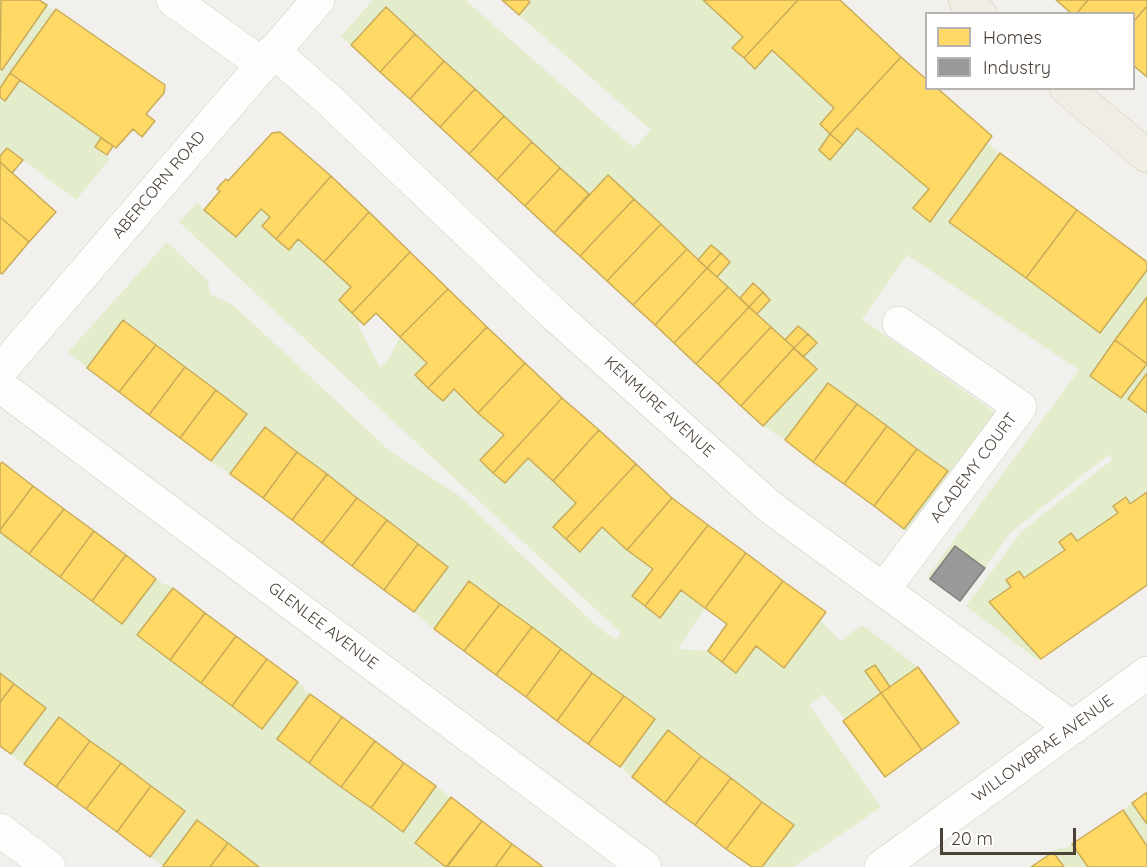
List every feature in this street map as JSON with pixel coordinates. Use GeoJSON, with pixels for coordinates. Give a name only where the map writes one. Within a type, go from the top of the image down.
{"type":"FeatureCollection","features":[{"type":"Feature","properties":{"kind":"main road"},"geometry":{"type":"LineString","coordinates":[[965,0],[978,12]]}},
{"type":"Feature","properties":{"kind":"main road"},"geometry":{"type":"LineString","coordinates":[[1068,90],[1147,156]]}},
{"type":"Feature","properties":{"kind":"street","name":"KENMURE AVENUE"},"geometry":{"type":"LineString","coordinates":[[173,0],[268,57],[330,100],[556,316],[770,507],[1073,728]]}},
{"type":"Feature","properties":{"kind":"street","name":"ABERCORN ROAD"},"geometry":{"type":"LineString","coordinates":[[0,371],[318,0]]}},
{"type":"Feature","properties":{"kind":"street","name":"ACADEMY COURT"},"geometry":{"type":"LineString","coordinates":[[884,589],[1020,407],[899,323]]}},
{"type":"Feature","properties":{"kind":"street","name":"GLENLEE AVENUE"},"geometry":{"type":"LineString","coordinates":[[0,386],[645,867]]}},
{"type":"Feature","properties":{"kind":"street","name":"WILLOWBRAE AVENUE"},"geometry":{"type":"LineString","coordinates":[[881,867],[1147,673]]}},
{"type":"Feature","properties":{"kind":"street"},"geometry":{"type":"LineString","coordinates":[[0,830],[49,867]]}},
{"type":"Feature","properties":{"kind":"green space"},"geometry":{"type":"Polygon","coordinates":[[[373,0],[465,0],[634,148],[651,130],[519,15],[530,2],[527,0],[703,0],[743,37],[733,48],[755,69],[772,50],[834,108],[820,124],[830,134],[819,150],[831,160],[857,128],[929,189],[913,208],[930,222],[987,143],[1000,153],[950,222],[1100,333],[1147,270],[1147,297],[1090,376],[1121,398],[1147,364],[1147,373],[1128,399],[1147,413],[1147,492],[1130,504],[1126,498],[1118,513],[1077,541],[1071,534],[1059,541],[1065,550],[1024,578],[1019,571],[1006,580],[1011,587],[990,602],[1041,659],[1039,661],[966,606],[1022,531],[1113,459],[1108,455],[1010,533],[985,568],[955,546],[930,579],[927,577],[1079,370],[907,255],[862,319],[997,414],[909,533],[904,529],[947,471],[828,383],[785,440],[763,426],[816,369],[803,357],[817,343],[798,326],[785,340],[757,314],[770,300],[753,284],[740,298],[717,277],[730,262],[711,245],[698,260],[608,175],[589,194],[387,8],[351,45],[341,36],[373,0]]]}},
{"type":"Feature","properties":{"kind":"green space"},"geometry":{"type":"Polygon","coordinates":[[[47,5],[54,11],[0,88],[0,72],[47,5]]]}},
{"type":"Feature","properties":{"kind":"green space"},"geometry":{"type":"Polygon","coordinates":[[[20,80],[101,138],[95,147],[110,159],[76,200],[7,148],[0,156],[0,97],[5,100],[20,80]]]}},
{"type":"Feature","properties":{"kind":"green space"},"geometry":{"type":"Polygon","coordinates":[[[197,203],[236,237],[261,209],[270,217],[262,227],[288,250],[298,239],[351,287],[339,301],[361,322],[358,325],[380,368],[389,358],[400,337],[427,363],[415,375],[443,401],[454,389],[504,435],[480,461],[505,483],[528,458],[576,503],[553,527],[579,552],[602,527],[627,550],[653,569],[632,597],[660,618],[681,590],[705,608],[678,649],[708,651],[736,673],[756,646],[784,668],[820,620],[840,641],[862,625],[918,667],[890,687],[875,665],[881,693],[845,719],[823,694],[809,705],[881,807],[793,867],[762,867],[793,825],[668,730],[632,777],[620,767],[655,719],[469,581],[434,629],[414,612],[448,567],[266,428],[230,474],[221,467],[220,469],[211,461],[246,415],[124,320],[87,368],[68,352],[167,242],[208,281],[210,294],[233,305],[391,452],[457,494],[599,628],[616,640],[621,633],[179,222],[197,203]]]}},
{"type":"Feature","properties":{"kind":"green space"},"geometry":{"type":"Polygon","coordinates":[[[0,532],[122,624],[156,579],[173,588],[137,636],[262,728],[298,682],[310,694],[277,739],[402,832],[436,786],[450,797],[415,843],[446,867],[259,867],[198,820],[163,866],[150,857],[184,810],[60,718],[24,764],[11,754],[46,708],[0,673],[0,532]]]}},
{"type":"Feature","properties":{"kind":"green space"},"geometry":{"type":"Polygon","coordinates":[[[1132,803],[1147,824],[1147,846],[1123,810],[1132,803]]]}},
{"type":"Feature","properties":{"kind":"green space"},"geometry":{"type":"Polygon","coordinates":[[[1072,844],[1088,867],[1064,867],[1053,852],[1061,847],[1064,850],[1072,844]]]}},
{"type":"Feature","properties":{"kind":"building: Homes"},"geometry":{"type":"Polygon","coordinates":[[[1,0],[39,0],[47,5],[2,70],[0,69],[1,0]]]}},
{"type":"Feature","properties":{"kind":"building: Homes"},"geometry":{"type":"Polygon","coordinates":[[[502,0],[527,0],[530,2],[519,15],[502,0]]]}},
{"type":"Feature","properties":{"kind":"building: Homes"},"geometry":{"type":"Polygon","coordinates":[[[703,0],[798,0],[744,58],[732,48],[743,37],[703,0]]]}},
{"type":"Feature","properties":{"kind":"building: Homes"},"geometry":{"type":"Polygon","coordinates":[[[798,0],[840,0],[901,57],[830,134],[820,124],[834,108],[772,50],[755,69],[744,58],[798,0]]]}},
{"type":"Feature","properties":{"kind":"building: Homes"},"geometry":{"type":"Polygon","coordinates":[[[1056,0],[1088,0],[1078,12],[1070,12],[1056,0]]]}},
{"type":"Feature","properties":{"kind":"building: Homes"},"geometry":{"type":"Polygon","coordinates":[[[1088,0],[1147,0],[1147,6],[1135,20],[1135,12],[1078,12],[1088,0]]]}},
{"type":"Feature","properties":{"kind":"building: Homes"},"geometry":{"type":"Polygon","coordinates":[[[1147,6],[1147,77],[1135,67],[1135,20],[1147,6]]]}},
{"type":"Feature","properties":{"kind":"building: Homes"},"geometry":{"type":"Polygon","coordinates":[[[386,7],[415,34],[380,72],[351,45],[386,7]]]}},
{"type":"Feature","properties":{"kind":"building: Homes"},"geometry":{"type":"Polygon","coordinates":[[[56,9],[165,85],[164,93],[146,114],[155,121],[142,137],[133,129],[116,148],[10,73],[56,9]]]}},
{"type":"Feature","properties":{"kind":"building: Homes"},"geometry":{"type":"Polygon","coordinates":[[[415,34],[444,61],[410,99],[380,72],[415,34]]]}},
{"type":"Feature","properties":{"kind":"building: Homes"},"geometry":{"type":"Polygon","coordinates":[[[901,57],[925,78],[925,90],[939,90],[992,136],[930,222],[913,208],[929,189],[857,128],[843,145],[830,134],[901,57]]]}},
{"type":"Feature","properties":{"kind":"building: Homes"},"geometry":{"type":"Polygon","coordinates":[[[444,61],[475,89],[440,127],[410,99],[444,61]]]}},
{"type":"Feature","properties":{"kind":"building: Homes"},"geometry":{"type":"Polygon","coordinates":[[[10,73],[20,80],[5,101],[0,97],[0,88],[10,73]]]}},
{"type":"Feature","properties":{"kind":"building: Homes"},"geometry":{"type":"Polygon","coordinates":[[[475,89],[504,116],[469,154],[440,127],[475,89]]]}},
{"type":"Feature","properties":{"kind":"building: Homes"},"geometry":{"type":"Polygon","coordinates":[[[504,116],[532,142],[497,180],[469,154],[504,116]]]}},
{"type":"Feature","properties":{"kind":"building: Homes"},"geometry":{"type":"Polygon","coordinates":[[[280,132],[331,176],[276,239],[262,226],[270,217],[261,209],[236,237],[204,210],[220,191],[217,189],[221,184],[226,179],[228,181],[272,133],[280,132]]]}},
{"type":"Feature","properties":{"kind":"building: Homes"},"geometry":{"type":"Polygon","coordinates":[[[830,134],[843,145],[830,160],[819,150],[830,134]]]}},
{"type":"Feature","properties":{"kind":"building: Homes"},"geometry":{"type":"Polygon","coordinates":[[[101,138],[113,146],[107,155],[95,147],[101,138]]]}},
{"type":"Feature","properties":{"kind":"building: Homes"},"geometry":{"type":"Polygon","coordinates":[[[532,142],[560,168],[525,206],[497,180],[532,142]]]}},
{"type":"Feature","properties":{"kind":"building: Homes"},"geometry":{"type":"Polygon","coordinates":[[[7,148],[23,160],[12,173],[0,162],[0,156],[7,148]]]}},
{"type":"Feature","properties":{"kind":"building: Homes"},"geometry":{"type":"Polygon","coordinates":[[[1000,153],[1077,210],[1026,278],[949,222],[1000,153]]]}},
{"type":"Feature","properties":{"kind":"building: Homes"},"geometry":{"type":"Polygon","coordinates":[[[0,162],[56,212],[29,242],[0,217],[0,162]]]}},
{"type":"Feature","properties":{"kind":"building: Homes"},"geometry":{"type":"Polygon","coordinates":[[[560,168],[589,194],[554,233],[525,206],[560,168]]]}},
{"type":"Feature","properties":{"kind":"building: Homes"},"geometry":{"type":"Polygon","coordinates":[[[608,175],[634,199],[580,256],[554,233],[608,175]]]}},
{"type":"Feature","properties":{"kind":"building: Homes"},"geometry":{"type":"Polygon","coordinates":[[[331,176],[369,212],[324,262],[298,239],[289,250],[276,239],[331,176]]]}},
{"type":"Feature","properties":{"kind":"building: Homes"},"geometry":{"type":"Polygon","coordinates":[[[634,199],[661,224],[607,281],[580,256],[634,199]]]}},
{"type":"Feature","properties":{"kind":"building: Homes"},"geometry":{"type":"Polygon","coordinates":[[[1077,210],[1147,262],[1147,270],[1100,333],[1026,278],[1077,210]]]}},
{"type":"Feature","properties":{"kind":"building: Homes"},"geometry":{"type":"Polygon","coordinates":[[[369,212],[410,252],[352,313],[339,300],[351,287],[324,262],[369,212]]]}},
{"type":"Feature","properties":{"kind":"building: Homes"},"geometry":{"type":"Polygon","coordinates":[[[0,217],[29,242],[2,274],[0,273],[0,217]]]}},
{"type":"Feature","properties":{"kind":"building: Homes"},"geometry":{"type":"Polygon","coordinates":[[[661,224],[687,249],[633,305],[607,281],[661,224]]]}},
{"type":"Feature","properties":{"kind":"building: Homes"},"geometry":{"type":"Polygon","coordinates":[[[711,245],[721,253],[707,268],[698,260],[711,245]]]}},
{"type":"Feature","properties":{"kind":"building: Homes"},"geometry":{"type":"Polygon","coordinates":[[[687,249],[707,268],[655,325],[633,305],[687,249]]]}},
{"type":"Feature","properties":{"kind":"building: Homes"},"geometry":{"type":"Polygon","coordinates":[[[410,252],[448,289],[400,337],[376,313],[364,325],[352,313],[410,252]]]}},
{"type":"Feature","properties":{"kind":"building: Homes"},"geometry":{"type":"Polygon","coordinates":[[[721,253],[730,262],[717,277],[707,268],[721,253]]]}},
{"type":"Feature","properties":{"kind":"building: Homes"},"geometry":{"type":"Polygon","coordinates":[[[707,268],[728,287],[674,343],[655,325],[707,268]]]}},
{"type":"Feature","properties":{"kind":"building: Homes"},"geometry":{"type":"Polygon","coordinates":[[[753,283],[763,292],[749,307],[740,298],[753,283]]]}},
{"type":"Feature","properties":{"kind":"building: Homes"},"geometry":{"type":"Polygon","coordinates":[[[728,287],[749,307],[696,364],[674,343],[728,287]]]}},
{"type":"Feature","properties":{"kind":"building: Homes"},"geometry":{"type":"Polygon","coordinates":[[[448,289],[487,327],[428,388],[415,375],[427,363],[400,337],[448,289]]]}},
{"type":"Feature","properties":{"kind":"building: Homes"},"geometry":{"type":"Polygon","coordinates":[[[763,292],[770,300],[757,314],[749,307],[763,292]]]}},
{"type":"Feature","properties":{"kind":"building: Homes"},"geometry":{"type":"Polygon","coordinates":[[[1147,297],[1147,364],[1115,340],[1147,297]]]}},
{"type":"Feature","properties":{"kind":"building: Homes"},"geometry":{"type":"Polygon","coordinates":[[[749,307],[771,327],[718,384],[696,364],[749,307]]]}},
{"type":"Feature","properties":{"kind":"building: Homes"},"geometry":{"type":"Polygon","coordinates":[[[123,320],[156,345],[119,392],[87,368],[123,320]]]}},
{"type":"Feature","properties":{"kind":"building: Homes"},"geometry":{"type":"Polygon","coordinates":[[[798,326],[808,334],[794,348],[785,340],[798,326]]]}},
{"type":"Feature","properties":{"kind":"building: Homes"},"geometry":{"type":"Polygon","coordinates":[[[487,327],[525,363],[478,413],[454,389],[443,401],[428,388],[487,327]]]}},
{"type":"Feature","properties":{"kind":"building: Homes"},"geometry":{"type":"Polygon","coordinates":[[[771,327],[794,348],[741,406],[718,384],[771,327]]]}},
{"type":"Feature","properties":{"kind":"building: Homes"},"geometry":{"type":"Polygon","coordinates":[[[808,334],[817,343],[803,357],[794,348],[808,334]]]}},
{"type":"Feature","properties":{"kind":"building: Homes"},"geometry":{"type":"Polygon","coordinates":[[[1115,340],[1147,364],[1121,398],[1090,376],[1115,340]]]}},
{"type":"Feature","properties":{"kind":"building: Homes"},"geometry":{"type":"Polygon","coordinates":[[[156,345],[185,367],[149,415],[119,392],[156,345]]]}},
{"type":"Feature","properties":{"kind":"building: Homes"},"geometry":{"type":"Polygon","coordinates":[[[794,348],[817,369],[763,426],[741,406],[794,348]]]}},
{"type":"Feature","properties":{"kind":"building: Homes"},"geometry":{"type":"Polygon","coordinates":[[[525,363],[562,398],[493,473],[480,460],[504,435],[478,413],[525,363]]]}},
{"type":"Feature","properties":{"kind":"building: Homes"},"geometry":{"type":"Polygon","coordinates":[[[185,367],[216,390],[180,438],[149,415],[185,367]]]}},
{"type":"Feature","properties":{"kind":"building: Homes"},"geometry":{"type":"Polygon","coordinates":[[[1147,373],[1147,413],[1128,399],[1147,373]]]}},
{"type":"Feature","properties":{"kind":"building: Homes"},"geometry":{"type":"Polygon","coordinates":[[[828,383],[857,404],[813,462],[785,440],[828,383]]]}},
{"type":"Feature","properties":{"kind":"building: Homes"},"geometry":{"type":"Polygon","coordinates":[[[216,390],[247,414],[211,461],[180,438],[216,390]]]}},
{"type":"Feature","properties":{"kind":"building: Homes"},"geometry":{"type":"Polygon","coordinates":[[[562,398],[599,430],[553,481],[528,458],[505,483],[493,473],[562,398]]]}},
{"type":"Feature","properties":{"kind":"building: Homes"},"geometry":{"type":"Polygon","coordinates":[[[857,404],[887,426],[844,484],[813,462],[857,404]]]}},
{"type":"Feature","properties":{"kind":"building: Homes"},"geometry":{"type":"Polygon","coordinates":[[[887,426],[917,449],[874,506],[844,484],[887,426]]]}},
{"type":"Feature","properties":{"kind":"building: Homes"},"geometry":{"type":"Polygon","coordinates":[[[265,427],[297,452],[263,498],[230,474],[265,427]]]}},
{"type":"Feature","properties":{"kind":"building: Homes"},"geometry":{"type":"Polygon","coordinates":[[[599,430],[636,464],[566,539],[553,527],[576,503],[553,481],[599,430]]]}},
{"type":"Feature","properties":{"kind":"building: Homes"},"geometry":{"type":"Polygon","coordinates":[[[917,449],[948,471],[904,529],[874,506],[917,449]]]}},
{"type":"Feature","properties":{"kind":"building: Homes"},"geometry":{"type":"Polygon","coordinates":[[[297,452],[327,474],[292,520],[263,498],[297,452]]]}},
{"type":"Feature","properties":{"kind":"building: Homes"},"geometry":{"type":"Polygon","coordinates":[[[2,462],[33,486],[0,530],[0,464],[2,462]]]}},
{"type":"Feature","properties":{"kind":"building: Homes"},"geometry":{"type":"Polygon","coordinates":[[[636,464],[672,498],[627,550],[602,527],[580,552],[566,539],[636,464]]]}},
{"type":"Feature","properties":{"kind":"building: Homes"},"geometry":{"type":"Polygon","coordinates":[[[327,474],[357,498],[322,543],[292,520],[327,474]]]}},
{"type":"Feature","properties":{"kind":"building: Homes"},"geometry":{"type":"Polygon","coordinates":[[[33,486],[64,509],[29,554],[0,530],[33,486]]]}},
{"type":"Feature","properties":{"kind":"building: Homes"},"geometry":{"type":"Polygon","coordinates":[[[1147,492],[1147,585],[1041,659],[989,602],[1011,587],[1006,580],[1019,571],[1024,578],[1065,550],[1059,542],[1071,533],[1077,541],[1118,513],[1113,506],[1126,497],[1130,504],[1147,492]]]}},
{"type":"Feature","properties":{"kind":"building: Homes"},"geometry":{"type":"Polygon","coordinates":[[[357,498],[387,520],[352,566],[322,543],[357,498]]]}},
{"type":"Feature","properties":{"kind":"building: Homes"},"geometry":{"type":"Polygon","coordinates":[[[672,498],[708,525],[645,606],[632,596],[653,569],[627,550],[672,498]]]}},
{"type":"Feature","properties":{"kind":"building: Homes"},"geometry":{"type":"Polygon","coordinates":[[[64,509],[94,531],[60,577],[29,554],[64,509]]]}},
{"type":"Feature","properties":{"kind":"building: Homes"},"geometry":{"type":"Polygon","coordinates":[[[387,520],[418,544],[384,590],[352,566],[387,520]]]}},
{"type":"Feature","properties":{"kind":"building: Homes"},"geometry":{"type":"Polygon","coordinates":[[[708,525],[746,553],[705,608],[681,590],[660,618],[645,606],[708,525]]]}},
{"type":"Feature","properties":{"kind":"building: Homes"},"geometry":{"type":"Polygon","coordinates":[[[94,531],[126,555],[92,601],[60,577],[94,531]]]}},
{"type":"Feature","properties":{"kind":"building: Homes"},"geometry":{"type":"Polygon","coordinates":[[[418,544],[448,567],[414,612],[384,590],[418,544]]]}},
{"type":"Feature","properties":{"kind":"building: Homes"},"geometry":{"type":"Polygon","coordinates":[[[746,553],[783,581],[722,662],[708,651],[727,624],[705,608],[746,553]]]}},
{"type":"Feature","properties":{"kind":"building: Homes"},"geometry":{"type":"Polygon","coordinates":[[[126,555],[156,579],[122,624],[92,601],[126,555]]]}},
{"type":"Feature","properties":{"kind":"building: Homes"},"geometry":{"type":"Polygon","coordinates":[[[469,581],[500,604],[464,651],[434,629],[469,581]]]}},
{"type":"Feature","properties":{"kind":"building: Homes"},"geometry":{"type":"Polygon","coordinates":[[[783,581],[826,612],[784,668],[756,646],[736,673],[722,662],[783,581]]]}},
{"type":"Feature","properties":{"kind":"building: Homes"},"geometry":{"type":"Polygon","coordinates":[[[173,588],[205,613],[170,660],[137,635],[173,588]]]}},
{"type":"Feature","properties":{"kind":"building: Homes"},"geometry":{"type":"Polygon","coordinates":[[[500,604],[532,627],[496,675],[464,651],[500,604]]]}},
{"type":"Feature","properties":{"kind":"building: Homes"},"geometry":{"type":"Polygon","coordinates":[[[205,613],[236,636],[201,683],[170,660],[205,613]]]}},
{"type":"Feature","properties":{"kind":"building: Homes"},"geometry":{"type":"Polygon","coordinates":[[[532,627],[561,649],[526,697],[496,675],[532,627]]]}},
{"type":"Feature","properties":{"kind":"building: Homes"},"geometry":{"type":"Polygon","coordinates":[[[236,636],[267,659],[232,706],[201,683],[236,636]]]}},
{"type":"Feature","properties":{"kind":"building: Homes"},"geometry":{"type":"Polygon","coordinates":[[[561,649],[592,673],[557,721],[526,697],[561,649]]]}},
{"type":"Feature","properties":{"kind":"building: Homes"},"geometry":{"type":"Polygon","coordinates":[[[267,659],[298,682],[262,729],[232,706],[267,659]]]}},
{"type":"Feature","properties":{"kind":"building: Homes"},"geometry":{"type":"Polygon","coordinates":[[[875,665],[890,687],[881,693],[865,671],[875,665]]]}},
{"type":"Feature","properties":{"kind":"building: Homes"},"geometry":{"type":"Polygon","coordinates":[[[918,667],[959,723],[922,750],[881,693],[918,667]]]}},
{"type":"Feature","properties":{"kind":"building: Homes"},"geometry":{"type":"Polygon","coordinates":[[[0,673],[14,684],[0,702],[0,673]]]}},
{"type":"Feature","properties":{"kind":"building: Homes"},"geometry":{"type":"Polygon","coordinates":[[[592,673],[624,696],[588,744],[557,721],[592,673]]]}},
{"type":"Feature","properties":{"kind":"building: Homes"},"geometry":{"type":"Polygon","coordinates":[[[14,684],[46,708],[11,754],[0,746],[0,702],[14,684]]]}},
{"type":"Feature","properties":{"kind":"building: Homes"},"geometry":{"type":"Polygon","coordinates":[[[881,693],[922,750],[885,777],[843,721],[881,693]]]}},
{"type":"Feature","properties":{"kind":"building: Homes"},"geometry":{"type":"Polygon","coordinates":[[[310,694],[342,717],[309,763],[277,739],[310,694]]]}},
{"type":"Feature","properties":{"kind":"building: Homes"},"geometry":{"type":"Polygon","coordinates":[[[624,696],[655,719],[620,767],[588,744],[624,696]]]}},
{"type":"Feature","properties":{"kind":"building: Homes"},"geometry":{"type":"Polygon","coordinates":[[[59,717],[90,741],[56,787],[24,764],[59,717]]]}},
{"type":"Feature","properties":{"kind":"building: Homes"},"geometry":{"type":"Polygon","coordinates":[[[342,717],[375,741],[341,787],[309,763],[342,717]]]}},
{"type":"Feature","properties":{"kind":"building: Homes"},"geometry":{"type":"Polygon","coordinates":[[[668,730],[701,756],[665,803],[632,777],[668,730]]]}},
{"type":"Feature","properties":{"kind":"building: Homes"},"geometry":{"type":"Polygon","coordinates":[[[90,741],[121,763],[86,809],[56,787],[90,741]]]}},
{"type":"Feature","properties":{"kind":"building: Homes"},"geometry":{"type":"Polygon","coordinates":[[[375,741],[404,763],[371,808],[341,787],[375,741]]]}},
{"type":"Feature","properties":{"kind":"building: Homes"},"geometry":{"type":"Polygon","coordinates":[[[701,756],[731,778],[695,825],[665,803],[701,756]]]}},
{"type":"Feature","properties":{"kind":"building: Homes"},"geometry":{"type":"Polygon","coordinates":[[[121,763],[151,786],[117,832],[86,809],[121,763]]]}},
{"type":"Feature","properties":{"kind":"building: Homes"},"geometry":{"type":"Polygon","coordinates":[[[404,763],[436,786],[403,832],[371,808],[404,763]]]}},
{"type":"Feature","properties":{"kind":"building: Homes"},"geometry":{"type":"Polygon","coordinates":[[[731,778],[762,802],[726,849],[695,825],[731,778]]]}},
{"type":"Feature","properties":{"kind":"building: Homes"},"geometry":{"type":"Polygon","coordinates":[[[151,786],[185,811],[150,857],[117,832],[151,786]]]}},
{"type":"Feature","properties":{"kind":"building: Homes"},"geometry":{"type":"Polygon","coordinates":[[[1147,792],[1147,824],[1132,803],[1147,792]]]}},
{"type":"Feature","properties":{"kind":"building: Homes"},"geometry":{"type":"Polygon","coordinates":[[[451,797],[482,821],[446,867],[415,843],[451,797]]]}},
{"type":"Feature","properties":{"kind":"building: Homes"},"geometry":{"type":"Polygon","coordinates":[[[762,802],[794,825],[762,867],[752,867],[726,849],[762,802]]]}},
{"type":"Feature","properties":{"kind":"building: Homes"},"geometry":{"type":"Polygon","coordinates":[[[1123,810],[1147,846],[1147,867],[1088,867],[1072,844],[1123,810]]]}},
{"type":"Feature","properties":{"kind":"building: Homes"},"geometry":{"type":"Polygon","coordinates":[[[197,820],[228,843],[210,867],[164,867],[163,866],[197,820]]]}},
{"type":"Feature","properties":{"kind":"building: Homes"},"geometry":{"type":"Polygon","coordinates":[[[482,821],[512,844],[495,867],[447,867],[482,821]]]}},
{"type":"Feature","properties":{"kind":"building: Homes"},"geometry":{"type":"Polygon","coordinates":[[[228,843],[259,867],[210,867],[228,843]]]}},
{"type":"Feature","properties":{"kind":"building: Homes"},"geometry":{"type":"Polygon","coordinates":[[[512,844],[542,866],[542,867],[495,867],[512,844]]]}},
{"type":"Feature","properties":{"kind":"building: Homes"},"geometry":{"type":"Polygon","coordinates":[[[1053,852],[1064,867],[1031,867],[1053,852]]]}},
{"type":"Feature","properties":{"kind":"building: Industry"},"geometry":{"type":"Polygon","coordinates":[[[955,546],[985,568],[960,601],[930,579],[955,546]]]}}]}
